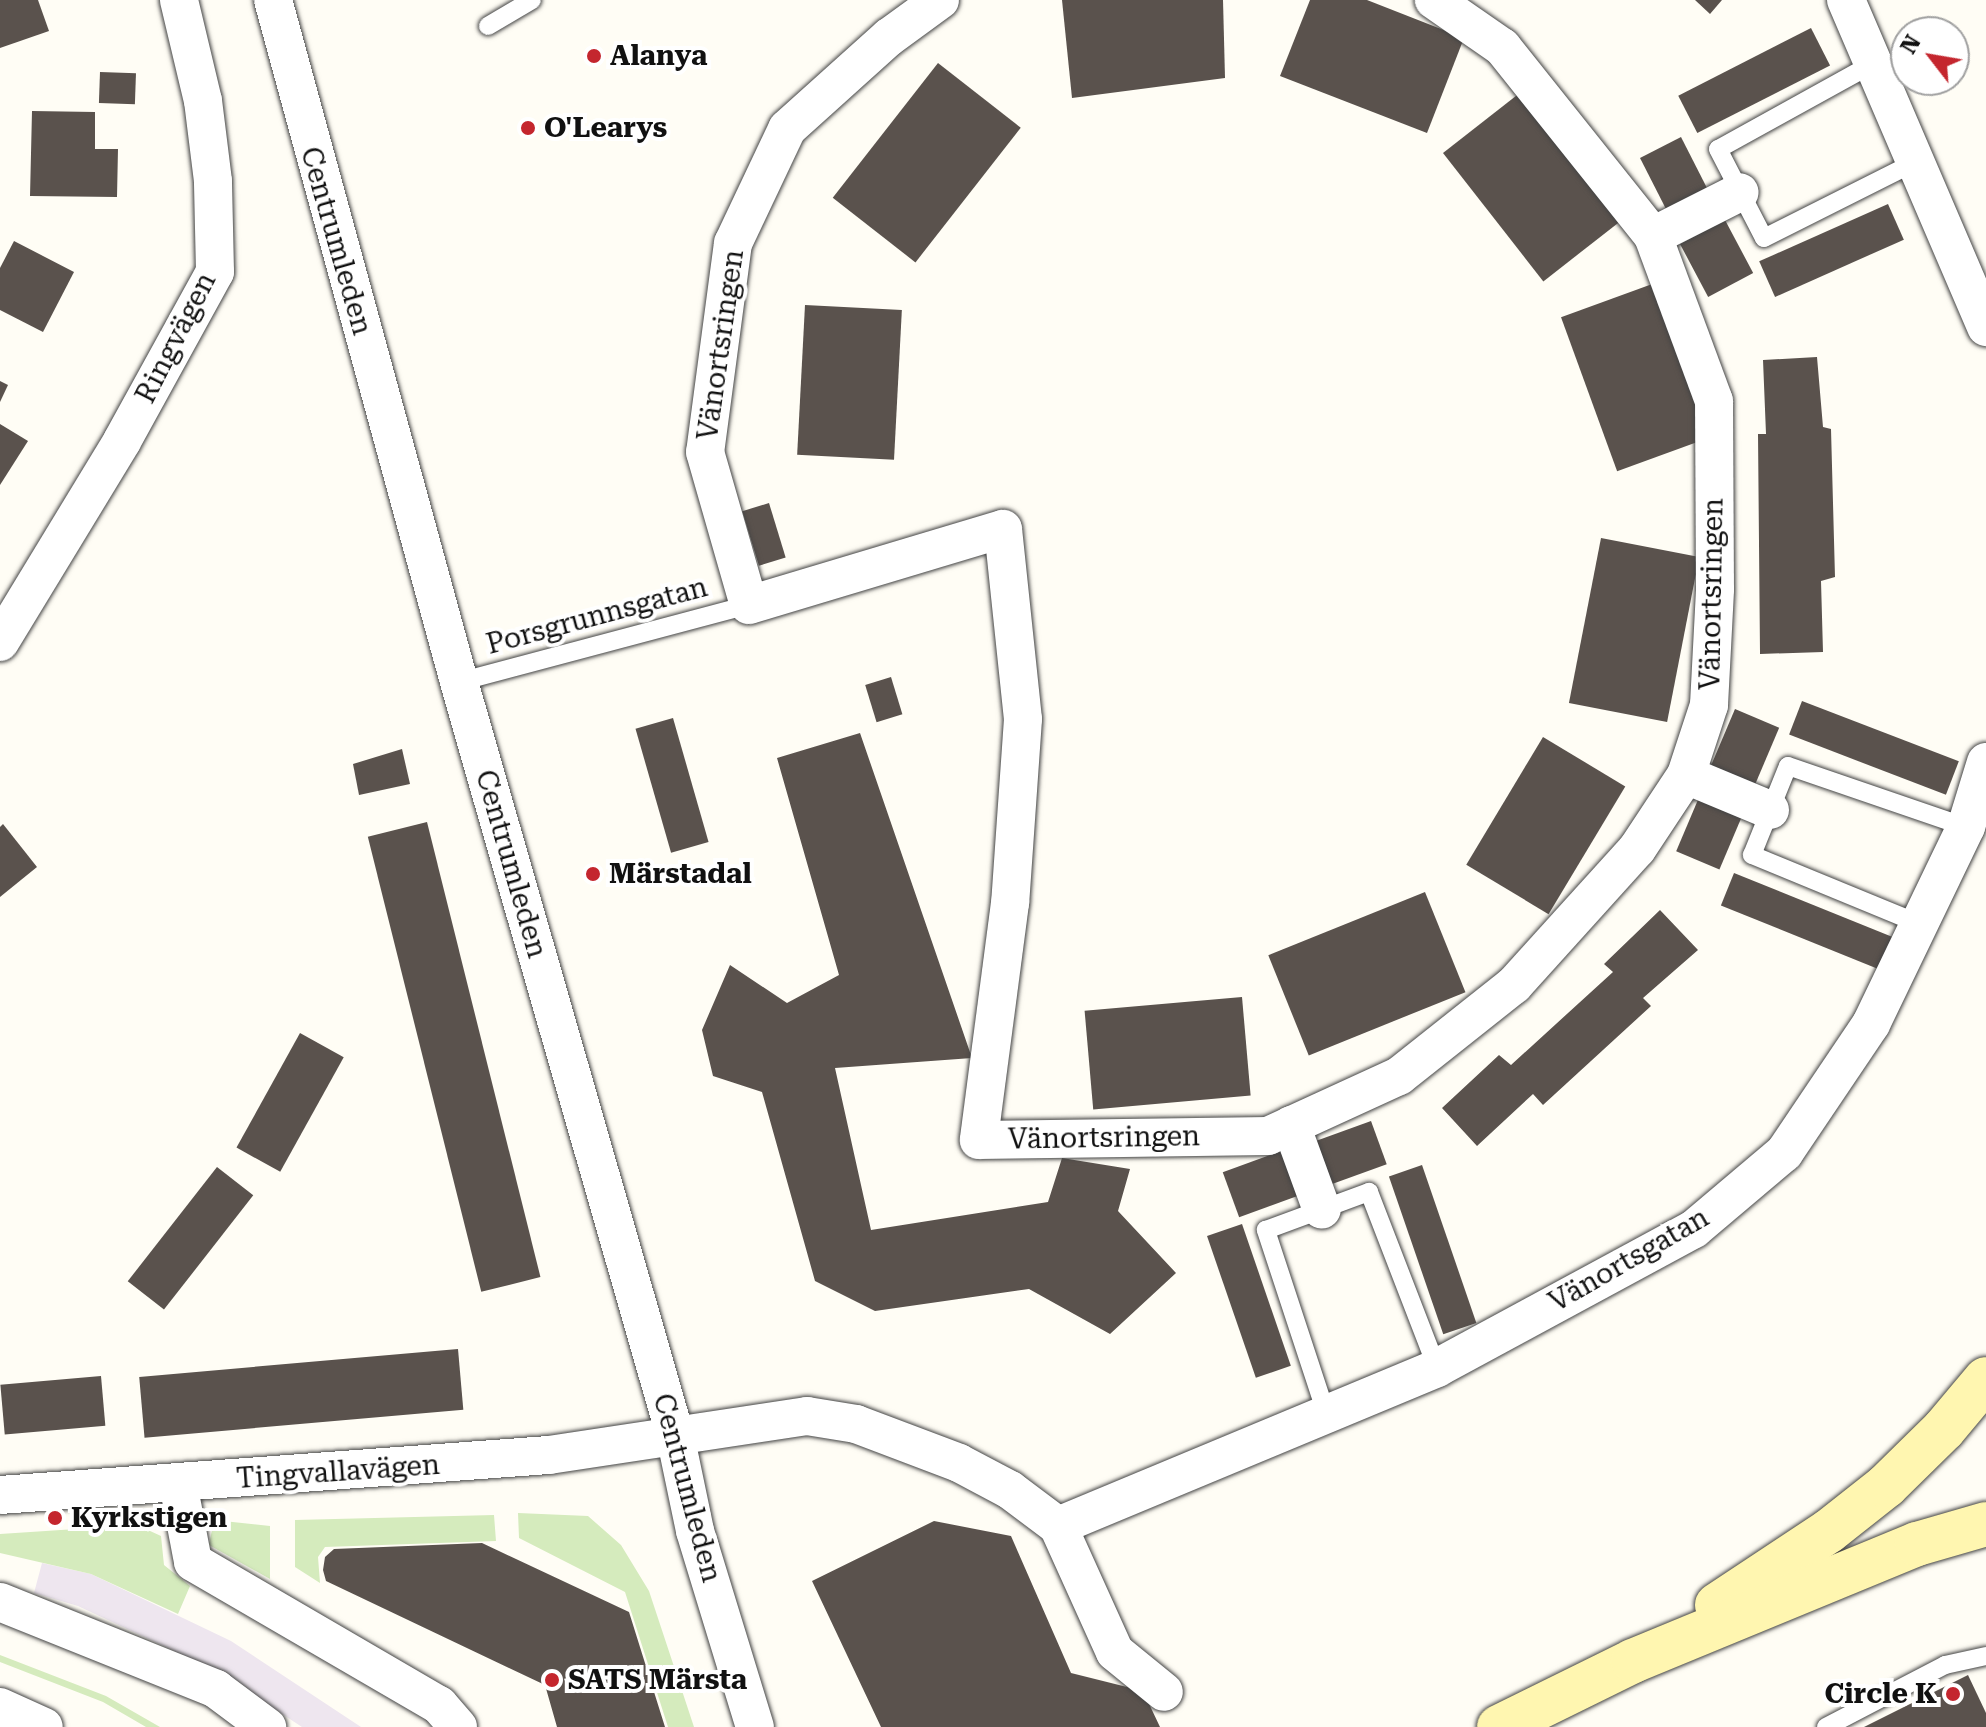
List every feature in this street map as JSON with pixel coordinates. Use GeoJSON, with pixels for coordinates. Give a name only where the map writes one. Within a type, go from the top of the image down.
{"type":"FeatureCollection","features":[{"type":"Feature","properties":{"kind":"main road"},"geometry":{"type":"LineString","coordinates":[[1633,1661],[1829,1531],[1935,1439],[1986,1379]]}},
{"type":"Feature","properties":{"kind":"main road"},"geometry":{"type":"LineString","coordinates":[[1499,1727],[1633,1661],[1917,1544],[1986,1524]]}},
{"type":"Feature","properties":{"kind":"street","name":"Ringvägen"},"geometry":{"type":"LineString","coordinates":[[0,642],[122,441],[215,272],[213,181],[203,101],[179,0]]}},
{"type":"Feature","properties":{"kind":"street","name":"Centrumleden"},"geometry":{"type":"LineString","coordinates":[[273,0],[459,682],[675,1435],[695,1531],[755,1727]]}},
{"type":"Feature","properties":{"kind":"street","name":"Vänortsringen"},"geometry":{"type":"LineString","coordinates":[[940,0],[889,37],[787,129],[733,243],[705,452],[749,605],[1003,529],[1023,719],[1010,903],[979,1140],[1268,1136],[1399,1076],[1514,985],[1637,849],[1686,775],[1709,705],[1715,589],[1714,401],[1653,236],[1502,47],[1434,0]]}},
{"type":"Feature","properties":{"kind":"street"},"geometry":{"type":"LineString","coordinates":[[1846,0],[1986,327]]}},
{"type":"Feature","properties":{"kind":"street"},"geometry":{"type":"LineString","coordinates":[[1653,236],[1740,192]]}},
{"type":"Feature","properties":{"kind":"street","name":"Vänortsgatan"},"geometry":{"type":"LineString","coordinates":[[1058,1526],[1437,1368],[1694,1229],[1784,1153],[1871,1024],[1922,925],[1966,827],[1986,762]]}},
{"type":"Feature","properties":{"kind":"street"},"geometry":{"type":"LineString","coordinates":[[1686,775],[1770,810]]}},
{"type":"Feature","properties":{"kind":"street"},"geometry":{"type":"LineString","coordinates":[[1291,1125],[1322,1210]]}},
{"type":"Feature","properties":{"kind":"street","name":"Tingvallavägen"},"geometry":{"type":"LineString","coordinates":[[0,1495],[421,1467],[807,1416],[856,1424],[959,1463],[1010,1490],[1058,1526]]}},
{"type":"Feature","properties":{"kind":"street"},"geometry":{"type":"LineString","coordinates":[[178,1483],[193,1562],[439,1705],[458,1727]]}},
{"type":"Feature","properties":{"kind":"street"},"geometry":{"type":"LineString","coordinates":[[1058,1526],[1115,1652],[1164,1692]]}},
{"type":"Feature","properties":{"kind":"street"},"geometry":{"type":"LineString","coordinates":[[0,1602],[216,1689],[267,1727]]}},
{"type":"Feature","properties":{"kind":"street"},"geometry":{"type":"LineString","coordinates":[[0,1707],[44,1727]]}},
{"type":"Feature","properties":{"kind":"lane"},"geometry":{"type":"LineString","coordinates":[[488,26],[532,0]]}},
{"type":"Feature","properties":{"kind":"lane"},"geometry":{"type":"LineString","coordinates":[[1874,63],[1718,149],[1764,238],[1917,161]]}},
{"type":"Feature","properties":{"kind":"lane","name":"Porsgrunnsgatan"},"geometry":{"type":"LineString","coordinates":[[459,682],[749,605]]}},
{"type":"Feature","properties":{"kind":"lane"},"geometry":{"type":"LineString","coordinates":[[1922,925],[1752,855],[1788,766],[1966,827]]}},
{"type":"Feature","properties":{"kind":"lane"},"geometry":{"type":"LineString","coordinates":[[1326,1413],[1266,1230],[1369,1192],[1437,1368]]}},
{"type":"Feature","properties":{"kind":"lane"},"geometry":{"type":"LineString","coordinates":[[1826,1727],[1945,1665],[1986,1656]]}},
{"type":"Feature","properties":{"kind":"shaded area"},"geometry":{"type":"Polygon","coordinates":[[[42,1563],[91,1574],[231,1641],[361,1727],[302,1727],[215,1670],[78,1606],[34,1593],[42,1563]]]}},
{"type":"Feature","properties":{"kind":"green space"},"geometry":{"type":"Polygon","coordinates":[[[518,1513],[588,1516],[621,1545],[649,1591],[694,1727],[668,1727],[625,1592],[519,1538],[518,1513]]]}},
{"type":"Feature","properties":{"kind":"green space"},"geometry":{"type":"Polygon","coordinates":[[[494,1515],[496,1541],[325,1547],[318,1557],[320,1583],[295,1567],[295,1520],[494,1515]]]}},
{"type":"Feature","properties":{"kind":"green space"},"geometry":{"type":"Polygon","coordinates":[[[214,1520],[270,1526],[270,1579],[209,1545],[214,1520]]]}},
{"type":"Feature","properties":{"kind":"green space"},"geometry":{"type":"Polygon","coordinates":[[[137,1525],[161,1536],[164,1565],[190,1586],[178,1614],[91,1574],[0,1553],[0,1534],[137,1525]]]}},
{"type":"Feature","properties":{"kind":"green space"},"geometry":{"type":"Polygon","coordinates":[[[0,1655],[106,1696],[160,1727],[146,1727],[103,1702],[0,1662],[0,1655]]]}},
{"type":"Feature","properties":{"kind":"building"},"geometry":{"type":"Polygon","coordinates":[[[0,0],[38,0],[49,31],[0,48],[0,0]]]}},
{"type":"Feature","properties":{"kind":"building"},"geometry":{"type":"Polygon","coordinates":[[[1062,0],[1223,0],[1225,78],[1072,98],[1062,0]]]}},
{"type":"Feature","properties":{"kind":"building"},"geometry":{"type":"Polygon","coordinates":[[[1310,0],[1367,0],[1464,38],[1427,133],[1280,76],[1310,0]]]}},
{"type":"Feature","properties":{"kind":"building"},"geometry":{"type":"Polygon","coordinates":[[[1695,0],[1722,0],[1710,14],[1695,0]]]}},
{"type":"Feature","properties":{"kind":"building"},"geometry":{"type":"Polygon","coordinates":[[[1811,28],[1830,65],[1697,133],[1678,96],[1811,28]]]}},
{"type":"Feature","properties":{"kind":"building"},"geometry":{"type":"Polygon","coordinates":[[[938,63],[1021,128],[915,262],[833,198],[938,63]]]}},
{"type":"Feature","properties":{"kind":"building"},"geometry":{"type":"Polygon","coordinates":[[[100,72],[136,73],[135,104],[99,103],[100,72]]]}},
{"type":"Feature","properties":{"kind":"building"},"geometry":{"type":"Polygon","coordinates":[[[1521,92],[1621,220],[1543,281],[1443,153],[1521,92]]]}},
{"type":"Feature","properties":{"kind":"building"},"geometry":{"type":"Polygon","coordinates":[[[32,111],[95,112],[95,149],[118,149],[117,197],[30,196],[32,111]]]}},
{"type":"Feature","properties":{"kind":"building"},"geometry":{"type":"Polygon","coordinates":[[[1681,137],[1709,192],[1668,213],[1640,158],[1681,137]]]}},
{"type":"Feature","properties":{"kind":"building"},"geometry":{"type":"Polygon","coordinates":[[[1888,204],[1904,240],[1775,297],[1759,261],[1888,204]]]}},
{"type":"Feature","properties":{"kind":"building"},"geometry":{"type":"Polygon","coordinates":[[[1725,220],[1753,273],[1708,297],[1680,244],[1725,220]]]}},
{"type":"Feature","properties":{"kind":"building"},"geometry":{"type":"Polygon","coordinates":[[[14,241],[74,272],[43,332],[0,310],[0,268],[14,241]]]}},
{"type":"Feature","properties":{"kind":"building"},"geometry":{"type":"Polygon","coordinates":[[[1655,283],[1711,437],[1617,471],[1561,317],[1655,283]]]}},
{"type":"Feature","properties":{"kind":"building"},"geometry":{"type":"Polygon","coordinates":[[[805,305],[902,310],[894,460],[797,455],[805,305]]]}},
{"type":"Feature","properties":{"kind":"building"},"geometry":{"type":"Polygon","coordinates":[[[1817,357],[1823,427],[1831,429],[1835,577],[1821,581],[1823,652],[1760,654],[1758,434],[1766,434],[1763,360],[1817,357]]]}},
{"type":"Feature","properties":{"kind":"building"},"geometry":{"type":"Polygon","coordinates":[[[0,381],[8,385],[0,402],[0,381]]]}},
{"type":"Feature","properties":{"kind":"building"},"geometry":{"type":"Polygon","coordinates":[[[0,424],[28,441],[0,485],[0,424]]]}},
{"type":"Feature","properties":{"kind":"building"},"geometry":{"type":"Polygon","coordinates":[[[769,503],[786,558],[759,566],[742,511],[769,503]]]}},
{"type":"Feature","properties":{"kind":"building"},"geometry":{"type":"Polygon","coordinates":[[[1601,538],[1699,557],[1667,722],[1569,703],[1601,538]]]}},
{"type":"Feature","properties":{"kind":"building"},"geometry":{"type":"Polygon","coordinates":[[[891,677],[902,714],[877,722],[865,685],[891,677]]]}},
{"type":"Feature","properties":{"kind":"building"},"geometry":{"type":"Polygon","coordinates":[[[1802,701],[1959,761],[1946,795],[1789,735],[1802,701]]]}},
{"type":"Feature","properties":{"kind":"building"},"geometry":{"type":"Polygon","coordinates":[[[1735,709],[1779,728],[1753,789],[1709,770],[1735,709]]]}},
{"type":"Feature","properties":{"kind":"building"},"geometry":{"type":"Polygon","coordinates":[[[673,718],[709,842],[671,853],[636,729],[673,718]]]}},
{"type":"Feature","properties":{"kind":"building"},"geometry":{"type":"Polygon","coordinates":[[[860,733],[972,1058],[835,1068],[871,1230],[1048,1202],[1062,1158],[1130,1169],[1118,1211],[1176,1273],[1110,1334],[1029,1289],[875,1311],[815,1281],[762,1092],[713,1076],[702,1030],[730,965],[787,1003],[839,975],[777,758],[860,733]]]}},
{"type":"Feature","properties":{"kind":"building"},"geometry":{"type":"Polygon","coordinates":[[[1543,737],[1625,786],[1549,914],[1466,865],[1543,737]]]}},
{"type":"Feature","properties":{"kind":"building"},"geometry":{"type":"Polygon","coordinates":[[[402,749],[410,784],[359,795],[353,764],[402,749]]]}},
{"type":"Feature","properties":{"kind":"building"},"geometry":{"type":"Polygon","coordinates":[[[1700,795],[1743,813],[1719,870],[1676,851],[1700,795]]]}},
{"type":"Feature","properties":{"kind":"building"},"geometry":{"type":"Polygon","coordinates":[[[427,822],[540,1277],[481,1292],[368,837],[427,822]]]}},
{"type":"Feature","properties":{"kind":"building"},"geometry":{"type":"Polygon","coordinates":[[[3,824],[37,867],[0,897],[0,827],[3,824]]]}},
{"type":"Feature","properties":{"kind":"building"},"geometry":{"type":"Polygon","coordinates":[[[1734,873],[1893,937],[1879,970],[1721,905],[1734,873]]]}},
{"type":"Feature","properties":{"kind":"building"},"geometry":{"type":"Polygon","coordinates":[[[1425,892],[1465,992],[1309,1055],[1268,955],[1425,892]]]}},
{"type":"Feature","properties":{"kind":"building"},"geometry":{"type":"Polygon","coordinates":[[[1660,910],[1698,950],[1643,998],[1651,1006],[1543,1105],[1533,1094],[1477,1146],[1442,1108],[1499,1055],[1511,1065],[1613,972],[1604,964],[1660,910]]]}},
{"type":"Feature","properties":{"kind":"building"},"geometry":{"type":"Polygon","coordinates":[[[1242,997],[1251,1096],[1093,1109],[1085,1011],[1242,997]]]}},
{"type":"Feature","properties":{"kind":"building"},"geometry":{"type":"Polygon","coordinates":[[[300,1033],[344,1057],[280,1172],[236,1148],[300,1033]]]}},
{"type":"Feature","properties":{"kind":"building"},"geometry":{"type":"Polygon","coordinates":[[[1371,1121],[1387,1164],[1329,1185],[1314,1142],[1371,1121]]]}},
{"type":"Feature","properties":{"kind":"building"},"geometry":{"type":"Polygon","coordinates":[[[1281,1151],[1297,1196],[1239,1217],[1223,1172],[1281,1151]]]}},
{"type":"Feature","properties":{"kind":"building"},"geometry":{"type":"Polygon","coordinates":[[[1422,1165],[1476,1323],[1443,1334],[1389,1176],[1422,1165]]]}},
{"type":"Feature","properties":{"kind":"building"},"geometry":{"type":"Polygon","coordinates":[[[217,1167],[253,1195],[164,1310],[128,1281],[217,1167]]]}},
{"type":"Feature","properties":{"kind":"building"},"geometry":{"type":"Polygon","coordinates":[[[1242,1224],[1291,1366],[1256,1378],[1207,1236],[1242,1224]]]}},
{"type":"Feature","properties":{"kind":"building"},"geometry":{"type":"Polygon","coordinates":[[[458,1349],[463,1410],[145,1438],[139,1377],[458,1349]]]}},
{"type":"Feature","properties":{"kind":"building"},"geometry":{"type":"Polygon","coordinates":[[[101,1376],[105,1426],[5,1435],[0,1385],[101,1376]]]}},
{"type":"Feature","properties":{"kind":"building"},"geometry":{"type":"Polygon","coordinates":[[[934,1521],[1011,1536],[1071,1673],[1143,1691],[1160,1727],[881,1727],[812,1581],[934,1521]]]}},
{"type":"Feature","properties":{"kind":"building"},"geometry":{"type":"Polygon","coordinates":[[[482,1543],[629,1612],[665,1727],[557,1727],[545,1685],[326,1581],[323,1570],[325,1557],[334,1549],[482,1543]]]}},
{"type":"Feature","properties":{"kind":"building","name":"Circle K"},"geometry":{"type":"Polygon","coordinates":[[[1968,1675],[1986,1713],[1986,1727],[1864,1727],[1968,1675]]]}},
{"type":"Feature","properties":{"kind":"place","name":"Alanya"},"geometry":{"type":"Point","coordinates":[594,56]}},
{"type":"Feature","properties":{"kind":"place","name":"O'Learys"},"geometry":{"type":"Point","coordinates":[528,128]}},
{"type":"Feature","properties":{"kind":"place","name":"Märstadal"},"geometry":{"type":"Point","coordinates":[593,874]}},
{"type":"Feature","properties":{"kind":"place","name":"Kyrkstigen"},"geometry":{"type":"Point","coordinates":[55,1518]}},
{"type":"Feature","properties":{"kind":"place","name":"SATS Märsta"},"geometry":{"type":"Point","coordinates":[552,1680]}},
{"type":"Feature","properties":{"kind":"place","name":"Circle K"},"geometry":{"type":"Point","coordinates":[1953,1694]}}]}
